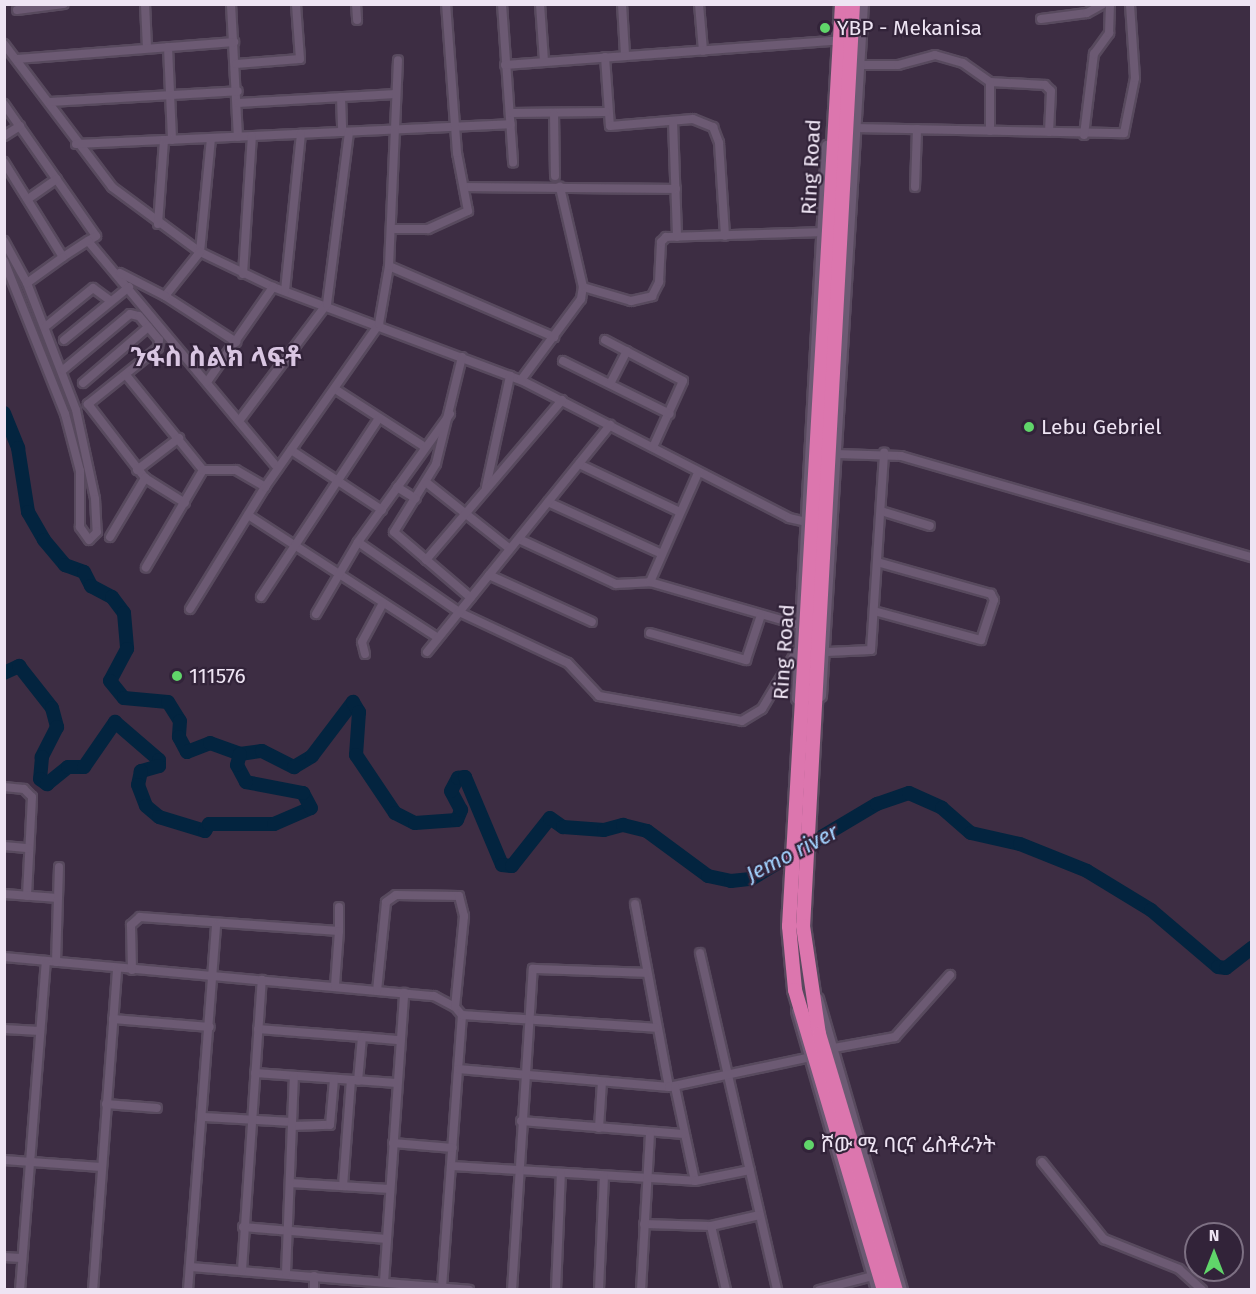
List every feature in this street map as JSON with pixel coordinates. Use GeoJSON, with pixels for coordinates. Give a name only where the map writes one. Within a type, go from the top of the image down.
{"type":"FeatureCollection","features":[{"type":"Feature","properties":{"kind":"highway","name":"Ring Road"},"geometry":{"type":"LineString","coordinates":[[818,523],[842,4]]}},
{"type":"Feature","properties":{"kind":"highway","name":"Ring Road"},"geometry":{"type":"LineString","coordinates":[[853,4],[805,728],[791,844],[789,886],[795,990],[884,1290]]}},
{"type":"Feature","properties":{"kind":"highway","name":"Ring Road"},"geometry":{"type":"LineString","coordinates":[[805,728],[804,881],[810,983],[819,1034],[896,1290]]}},
{"type":"Feature","properties":{"kind":"street"},"geometry":{"type":"LineString","coordinates":[[17,10],[64,4]]}},
{"type":"Feature","properties":{"kind":"street"},"geometry":{"type":"LineString","coordinates":[[145,4],[147,48]]}},
{"type":"Feature","properties":{"kind":"street"},"geometry":{"type":"LineString","coordinates":[[231,4],[236,64],[238,137]]}},
{"type":"Feature","properties":{"kind":"street"},"geometry":{"type":"LineString","coordinates":[[236,64],[300,59],[296,4]]}},
{"type":"Feature","properties":{"kind":"street"},"geometry":{"type":"LineString","coordinates":[[356,4],[357,20]]}},
{"type":"Feature","properties":{"kind":"street"},"geometry":{"type":"LineString","coordinates":[[392,229],[428,229],[466,214],[455,127],[446,4]]}},
{"type":"Feature","properties":{"kind":"street"},"geometry":{"type":"LineString","coordinates":[[502,4],[513,163]]}},
{"type":"Feature","properties":{"kind":"street"},"geometry":{"type":"LineString","coordinates":[[540,4],[544,61]]}},
{"type":"Feature","properties":{"kind":"street"},"geometry":{"type":"LineString","coordinates":[[622,4],[626,55]]}},
{"type":"Feature","properties":{"kind":"street"},"geometry":{"type":"LineString","coordinates":[[699,4],[703,51]]}},
{"type":"Feature","properties":{"kind":"street"},"geometry":{"type":"LineString","coordinates":[[805,728],[820,706],[826,652],[818,523],[821,232],[836,4]]}},
{"type":"Feature","properties":{"kind":"street"},"geometry":{"type":"LineString","coordinates":[[805,728],[796,652],[818,523],[836,454],[863,4]]}},
{"type":"Feature","properties":{"kind":"street"},"geometry":{"type":"LineString","coordinates":[[1041,19],[1080,15],[1103,4]]}},
{"type":"Feature","properties":{"kind":"street"},"geometry":{"type":"LineString","coordinates":[[1084,135],[1094,54],[1109,33],[1110,4]]}},
{"type":"Feature","properties":{"kind":"street"},"geometry":{"type":"LineString","coordinates":[[854,128],[1049,132],[1084,135],[1124,133],[1135,78],[1130,4]]}},
{"type":"Feature","properties":{"kind":"street"},"geometry":{"type":"LineString","coordinates":[[506,65],[834,41]]}},
{"type":"Feature","properties":{"kind":"street"},"geometry":{"type":"LineString","coordinates":[[17,59],[234,42]]}},
{"type":"Feature","properties":{"kind":"street"},"geometry":{"type":"LineString","coordinates":[[158,224],[171,92],[168,47]]}},
{"type":"Feature","properties":{"kind":"street"},"geometry":{"type":"LineString","coordinates":[[6,50],[17,59],[50,102],[76,144],[129,203],[200,252],[273,287],[327,304],[520,380],[653,447],[698,473],[818,523]]}},
{"type":"Feature","properties":{"kind":"street"},"geometry":{"type":"LineString","coordinates":[[860,65],[898,65],[935,55],[963,63],[990,82],[1048,87],[1049,132]]}},
{"type":"Feature","properties":{"kind":"street"},"geometry":{"type":"LineString","coordinates":[[605,57],[607,123],[615,127],[700,119],[717,134],[725,236]]}},
{"type":"Feature","properties":{"kind":"street"},"geometry":{"type":"LineString","coordinates":[[190,609],[265,487],[379,324],[389,266],[392,229],[398,129],[396,94],[398,60]]}},
{"type":"Feature","properties":{"kind":"street"},"geometry":{"type":"LineString","coordinates":[[990,82],[990,131]]}},
{"type":"Feature","properties":{"kind":"street"},"geometry":{"type":"LineString","coordinates":[[50,102],[171,92],[237,91]]}},
{"type":"Feature","properties":{"kind":"street"},"geometry":{"type":"LineString","coordinates":[[238,103],[396,94]]}},
{"type":"Feature","properties":{"kind":"street"},"geometry":{"type":"LineString","coordinates":[[239,421],[327,304],[345,132],[341,97]]}},
{"type":"Feature","properties":{"kind":"street"},"geometry":{"type":"LineString","coordinates":[[4,104],[96,236],[27,283]]}},
{"type":"Feature","properties":{"kind":"street"},"geometry":{"type":"LineString","coordinates":[[511,113],[606,112]]}},
{"type":"Feature","properties":{"kind":"street"},"geometry":{"type":"LineString","coordinates":[[554,113],[555,176]]}},
{"type":"Feature","properties":{"kind":"street"},"geometry":{"type":"LineString","coordinates":[[674,121],[678,237]]}},
{"type":"Feature","properties":{"kind":"street"},"geometry":{"type":"LineString","coordinates":[[76,144],[511,124]]}},
{"type":"Feature","properties":{"kind":"street"},"geometry":{"type":"LineString","coordinates":[[4,136],[20,126]]}},
{"type":"Feature","properties":{"kind":"street"},"geometry":{"type":"LineString","coordinates":[[915,187],[917,129]]}},
{"type":"Feature","properties":{"kind":"street"},"geometry":{"type":"LineString","coordinates":[[285,291],[301,134]]}},
{"type":"Feature","properties":{"kind":"street"},"geometry":{"type":"LineString","coordinates":[[243,274],[252,136]]}},
{"type":"Feature","properties":{"kind":"street"},"geometry":{"type":"LineString","coordinates":[[165,296],[200,252],[212,138]]}},
{"type":"Feature","properties":{"kind":"street"},"geometry":{"type":"LineString","coordinates":[[4,162],[63,257]]}},
{"type":"Feature","properties":{"kind":"street"},"geometry":{"type":"LineString","coordinates":[[28,199],[57,179]]}},
{"type":"Feature","properties":{"kind":"street"},"geometry":{"type":"LineString","coordinates":[[464,187],[676,189]]}},
{"type":"Feature","properties":{"kind":"street"},"geometry":{"type":"LineString","coordinates":[[520,380],[554,336],[583,287],[560,187]]}},
{"type":"Feature","properties":{"kind":"street"},"geometry":{"type":"LineString","coordinates":[[583,287],[631,301],[647,299],[659,282],[662,239],[821,232]]}},
{"type":"Feature","properties":{"kind":"street"},"geometry":{"type":"LineString","coordinates":[[4,241],[27,283],[63,370],[95,499],[97,532],[89,540],[80,527],[80,471],[65,414],[4,261]]}},
{"type":"Feature","properties":{"kind":"street"},"geometry":{"type":"LineString","coordinates":[[88,241],[120,273],[129,287],[279,468]]}},
{"type":"Feature","properties":{"kind":"street"},"geometry":{"type":"LineString","coordinates":[[7,271],[18,265]]}},
{"type":"Feature","properties":{"kind":"street"},"geometry":{"type":"LineString","coordinates":[[389,266],[554,336]]}},
{"type":"Feature","properties":{"kind":"street"},"geometry":{"type":"LineString","coordinates":[[120,273],[165,296],[236,342]]}},
{"type":"Feature","properties":{"kind":"street"},"geometry":{"type":"LineString","coordinates":[[64,340],[129,287]]}},
{"type":"Feature","properties":{"kind":"street"},"geometry":{"type":"LineString","coordinates":[[207,382],[273,287]]}},
{"type":"Feature","properties":{"kind":"street"},"geometry":{"type":"LineString","coordinates":[[45,327],[93,288],[111,301]]}},
{"type":"Feature","properties":{"kind":"street"},"geometry":{"type":"LineString","coordinates":[[63,370],[130,314],[139,316],[148,327],[158,348],[88,404],[137,470],[145,478],[184,503]]}},
{"type":"Feature","properties":{"kind":"street"},"geometry":{"type":"LineString","coordinates":[[83,383],[148,327]]}},
{"type":"Feature","properties":{"kind":"street"},"geometry":{"type":"LineString","coordinates":[[605,340],[683,381],[670,414],[653,447]]}},
{"type":"Feature","properties":{"kind":"street"},"geometry":{"type":"LineString","coordinates":[[610,384],[627,351]]}},
{"type":"Feature","properties":{"kind":"street"},"geometry":{"type":"LineString","coordinates":[[462,357],[450,414],[427,483],[394,532],[471,598]]}},
{"type":"Feature","properties":{"kind":"street"},"geometry":{"type":"LineString","coordinates":[[563,361],[670,414]]}},
{"type":"Feature","properties":{"kind":"street"},"geometry":{"type":"LineString","coordinates":[[126,375],[203,470]]}},
{"type":"Feature","properties":{"kind":"street"},"geometry":{"type":"LineString","coordinates":[[485,490],[510,376]]}},
{"type":"Feature","properties":{"kind":"street"},"geometry":{"type":"LineString","coordinates":[[335,389],[422,446]]}},
{"type":"Feature","properties":{"kind":"street"},"geometry":{"type":"LineString","coordinates":[[426,560],[561,400]]}},
{"type":"Feature","properties":{"kind":"street"},"geometry":{"type":"LineString","coordinates":[[316,614],[337,575],[382,510],[422,446],[450,414]]}},
{"type":"Feature","properties":{"kind":"street"},"geometry":{"type":"LineString","coordinates":[[261,597],[295,549],[379,418]]}},
{"type":"Feature","properties":{"kind":"street"},"geometry":{"type":"LineString","coordinates":[[427,652],[610,425]]}},
{"type":"Feature","properties":{"kind":"street"},"geometry":{"type":"LineString","coordinates":[[137,470],[179,438]]}},
{"type":"Feature","properties":{"kind":"street"},"geometry":{"type":"LineString","coordinates":[[291,450],[382,510]]}},
{"type":"Feature","properties":{"kind":"street"},"geometry":{"type":"LineString","coordinates":[[836,454],[885,452],[1251,557]]}},
{"type":"Feature","properties":{"kind":"street"},"geometry":{"type":"LineString","coordinates":[[826,652],[869,652],[885,452]]}},
{"type":"Feature","properties":{"kind":"street"},"geometry":{"type":"LineString","coordinates":[[579,464],[680,512]]}},
{"type":"Feature","properties":{"kind":"street"},"geometry":{"type":"LineString","coordinates":[[203,470],[236,470],[265,487]]}},
{"type":"Feature","properties":{"kind":"street"},"geometry":{"type":"LineString","coordinates":[[146,567],[203,470]]}},
{"type":"Feature","properties":{"kind":"street"},"geometry":{"type":"LineString","coordinates":[[650,582],[698,473]]}},
{"type":"Feature","properties":{"kind":"street"},"geometry":{"type":"LineString","coordinates":[[110,537],[145,478]]}},
{"type":"Feature","properties":{"kind":"street"},"geometry":{"type":"LineString","coordinates":[[427,483],[510,549]]}},
{"type":"Feature","properties":{"kind":"street"},"geometry":{"type":"LineString","coordinates":[[397,487],[416,499]]}},
{"type":"Feature","properties":{"kind":"street"},"geometry":{"type":"LineString","coordinates":[[548,502],[662,554]]}},
{"type":"Feature","properties":{"kind":"street"},"geometry":{"type":"LineString","coordinates":[[881,511],[930,526]]}},
{"type":"Feature","properties":{"kind":"street"},"geometry":{"type":"LineString","coordinates":[[248,515],[295,549],[438,638]]}},
{"type":"Feature","properties":{"kind":"street"},"geometry":{"type":"LineString","coordinates":[[519,539],[616,584],[650,582],[799,625]]}},
{"type":"Feature","properties":{"kind":"street"},"geometry":{"type":"LineString","coordinates":[[358,542],[459,612],[568,663],[599,696],[742,721],[762,709],[796,652]]}},
{"type":"Feature","properties":{"kind":"street"},"geometry":{"type":"LineString","coordinates":[[874,611],[981,640],[994,600],[991,594],[877,562]]}},
{"type":"Feature","properties":{"kind":"street"},"geometry":{"type":"LineString","coordinates":[[489,575],[592,622]]}},
{"type":"Feature","properties":{"kind":"street"},"geometry":{"type":"LineString","coordinates":[[365,654],[364,637],[383,603]]}},
{"type":"Feature","properties":{"kind":"street"},"geometry":{"type":"LineString","coordinates":[[650,633],[746,660],[761,615]]}},
{"type":"Feature","properties":{"kind":"street"},"geometry":{"type":"LineString","coordinates":[[4,788],[24,789],[32,797],[27,896]]}},
{"type":"Feature","properties":{"kind":"street"},"geometry":{"type":"LineString","coordinates":[[4,846],[29,848]]}},
{"type":"Feature","properties":{"kind":"street"},"geometry":{"type":"LineString","coordinates":[[56,962],[59,867]]}},
{"type":"Feature","properties":{"kind":"street"},"geometry":{"type":"LineString","coordinates":[[4,894],[58,898]]}},
{"type":"Feature","properties":{"kind":"street"},"geometry":{"type":"LineString","coordinates":[[377,990],[386,902],[396,895],[459,896],[464,916],[455,1007]]}},
{"type":"Feature","properties":{"kind":"street"},"geometry":{"type":"LineString","coordinates":[[635,904],[656,1028],[695,1181]]}},
{"type":"Feature","properties":{"kind":"street"},"geometry":{"type":"LineString","coordinates":[[334,986],[339,908]]}},
{"type":"Feature","properties":{"kind":"street"},"geometry":{"type":"LineString","coordinates":[[132,970],[135,920],[339,931]]}},
{"type":"Feature","properties":{"kind":"street"},"geometry":{"type":"LineString","coordinates":[[188,1290],[204,1118],[216,924]]}},
{"type":"Feature","properties":{"kind":"street"},"geometry":{"type":"LineString","coordinates":[[700,953],[777,1290]]}},
{"type":"Feature","properties":{"kind":"street"},"geometry":{"type":"LineString","coordinates":[[4,957],[117,970],[262,980],[434,996],[455,1007],[462,1015],[656,1028]]}},
{"type":"Feature","properties":{"kind":"street"},"geometry":{"type":"LineString","coordinates":[[20,1290],[46,961]]}},
{"type":"Feature","properties":{"kind":"street"},"geometry":{"type":"LineString","coordinates":[[512,1290],[527,1019],[536,967],[647,974]]}},
{"type":"Feature","properties":{"kind":"street"},"geometry":{"type":"LineString","coordinates":[[93,1290],[117,970]]}},
{"type":"Feature","properties":{"kind":"street"},"geometry":{"type":"LineString","coordinates":[[834,1048],[895,1037],[950,975]]}},
{"type":"Feature","properties":{"kind":"street"},"geometry":{"type":"LineString","coordinates":[[242,1270],[243,1227],[262,980]]}},
{"type":"Feature","properties":{"kind":"street"},"geometry":{"type":"LineString","coordinates":[[810,983],[834,1048],[902,1290]]}},
{"type":"Feature","properties":{"kind":"street"},"geometry":{"type":"LineString","coordinates":[[795,990],[807,1059],[877,1290]]}},
{"type":"Feature","properties":{"kind":"street"},"geometry":{"type":"LineString","coordinates":[[384,1282],[404,993]]}},
{"type":"Feature","properties":{"kind":"street"},"geometry":{"type":"LineString","coordinates":[[442,1288],[453,1166],[462,1015]]}},
{"type":"Feature","properties":{"kind":"street"},"geometry":{"type":"LineString","coordinates":[[113,1019],[210,1027]]}},
{"type":"Feature","properties":{"kind":"street"},"geometry":{"type":"LineString","coordinates":[[4,1029],[40,1031]]}},
{"type":"Feature","properties":{"kind":"street"},"geometry":{"type":"LineString","coordinates":[[258,1029],[400,1040]]}},
{"type":"Feature","properties":{"kind":"street"},"geometry":{"type":"LineString","coordinates":[[343,1186],[362,1037]]}},
{"type":"Feature","properties":{"kind":"street"},"geometry":{"type":"LineString","coordinates":[[458,1069],[672,1087],[807,1059]]}},
{"type":"Feature","properties":{"kind":"street"},"geometry":{"type":"LineString","coordinates":[[255,1072],[397,1083]]}},
{"type":"Feature","properties":{"kind":"street"},"geometry":{"type":"LineString","coordinates":[[286,1273],[294,1076]]}},
{"type":"Feature","properties":{"kind":"street"},"geometry":{"type":"LineString","coordinates":[[204,1118],[330,1125],[334,1079]]}},
{"type":"Feature","properties":{"kind":"street"},"geometry":{"type":"LineString","coordinates":[[599,1128],[602,1082]]}},
{"type":"Feature","properties":{"kind":"street"},"geometry":{"type":"LineString","coordinates":[[106,1104],[156,1108]]}},
{"type":"Feature","properties":{"kind":"street"},"geometry":{"type":"LineString","coordinates":[[520,1121],[683,1134]]}},
{"type":"Feature","properties":{"kind":"street"},"geometry":{"type":"LineString","coordinates":[[641,1290],[650,1132]]}},
{"type":"Feature","properties":{"kind":"street"},"geometry":{"type":"LineString","coordinates":[[393,1143],[453,1148]]}},
{"type":"Feature","properties":{"kind":"street"},"geometry":{"type":"LineString","coordinates":[[4,1160],[101,1167]]}},
{"type":"Feature","properties":{"kind":"street"},"geometry":{"type":"LineString","coordinates":[[1042,1162],[1104,1239],[1179,1269],[1202,1290]]}},
{"type":"Feature","properties":{"kind":"street"},"geometry":{"type":"LineString","coordinates":[[453,1166],[517,1172],[695,1181],[750,1170]]}},
{"type":"Feature","properties":{"kind":"street"},"geometry":{"type":"LineString","coordinates":[[556,1290],[561,1173]]}},
{"type":"Feature","properties":{"kind":"street"},"geometry":{"type":"LineString","coordinates":[[599,1290],[604,1176]]}},
{"type":"Feature","properties":{"kind":"street"},"geometry":{"type":"LineString","coordinates":[[290,1183],[390,1190]]}},
{"type":"Feature","properties":{"kind":"street"},"geometry":{"type":"LineString","coordinates":[[644,1224],[711,1226],[760,1215]]}},
{"type":"Feature","properties":{"kind":"street"},"geometry":{"type":"LineString","coordinates":[[711,1226],[726,1290]]}},
{"type":"Feature","properties":{"kind":"street"},"geometry":{"type":"LineString","coordinates":[[243,1227],[386,1239]]}},
{"type":"Feature","properties":{"kind":"street"},"geometry":{"type":"LineString","coordinates":[[4,1257],[21,1258]]}},
{"type":"Feature","properties":{"kind":"street"},"geometry":{"type":"LineString","coordinates":[[190,1267],[286,1273],[469,1290]]}},
{"type":"Feature","properties":{"kind":"street"},"geometry":{"type":"LineString","coordinates":[[314,1276],[314,1290]]}},
{"type":"Feature","properties":{"kind":"street"},"geometry":{"type":"LineString","coordinates":[[819,1290],[873,1276]]}},
{"type":"Feature","properties":{"kind":"waterway","name":"Jemo river"},"geometry":{"type":"LineString","coordinates":[[4,413],[18,448],[28,512],[44,540],[65,565],[84,572],[91,586],[112,597],[124,613],[127,649],[110,681],[124,698],[168,702],[180,721],[179,737],[187,752],[210,743],[240,754],[262,751],[294,767],[312,756],[353,702],[359,712],[356,755],[395,813],[415,823],[457,820],[461,810],[451,791],[458,778],[465,777],[502,865],[512,866],[550,818],[563,827],[604,830],[623,825],[647,831],[708,876],[731,881],[751,879],[877,804],[909,793],[942,808],[971,833],[1020,844],[1087,871],[1151,910],[1218,967],[1226,968],[1252,948]]}},
{"type":"Feature","properties":{"kind":"waterway"},"geometry":{"type":"LineString","coordinates":[[4,673],[19,666],[52,708],[57,727],[42,757],[40,779],[47,784],[68,767],[84,767],[115,722],[159,760],[159,766],[141,771],[138,785],[146,806],[159,817],[205,831],[209,824],[274,824],[311,808],[303,793],[246,782],[237,765],[240,754]]}},
{"type":"Feature","properties":{"kind":"place","name":"YBP - Mekanisa"},"geometry":{"type":"Point","coordinates":[825,28]}},
{"type":"Feature","properties":{"kind":"place","name":"Lebu Gebriel"},"geometry":{"type":"Point","coordinates":[1029,427]}},
{"type":"Feature","properties":{"kind":"place","name":"111576"},"geometry":{"type":"Point","coordinates":[177,676]}},
{"type":"Feature","properties":{"kind":"place","name":"ሾው ሚ ባርና ሬስቶራንት"},"geometry":{"type":"Point","coordinates":[809,1145]}},
{"type":"Feature","properties":{"kind":"district","name":"ንፋስ ስልክ ላፍቶ"},"geometry":{"type":"Point","coordinates":[216,358]}}]}
